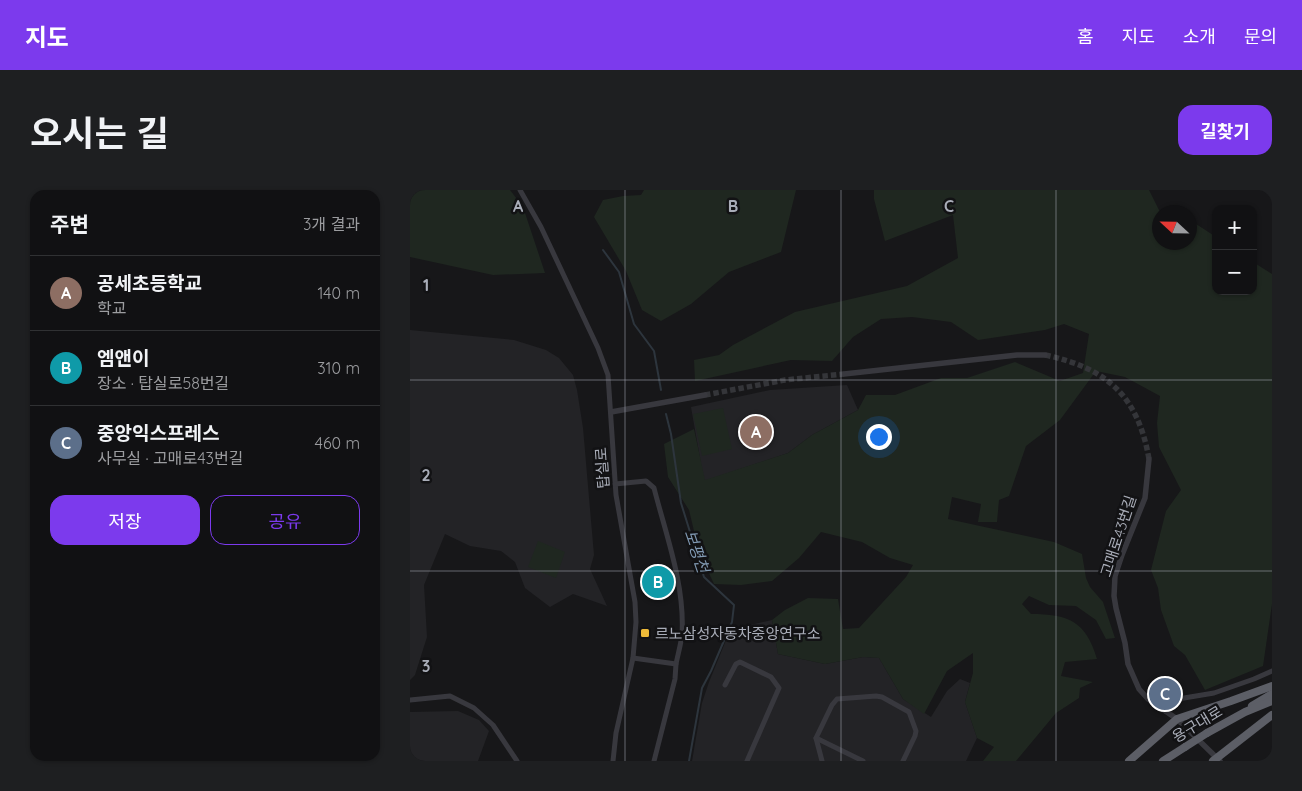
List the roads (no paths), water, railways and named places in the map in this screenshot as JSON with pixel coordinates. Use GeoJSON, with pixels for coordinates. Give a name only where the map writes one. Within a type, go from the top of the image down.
{"type":"FeatureCollection","features":[{"type":"Feature","properties":{"kind":"highway"},"geometry":{"type":"LineString","coordinates":[[1129,761],[1177,719],[1272,686]]}},
{"type":"Feature","properties":{"kind":"highway","name":"용구대로"},"geometry":{"type":"LineString","coordinates":[[1245,712],[1261,699],[1272,694]]}},
{"type":"Feature","properties":{"kind":"highway","name":"용구대로"},"geometry":{"type":"LineString","coordinates":[[1164,761],[1207,733],[1245,712],[1272,701]]}},
{"type":"Feature","properties":{"kind":"highway"},"geometry":{"type":"LineString","coordinates":[[1217,760],[1272,715]]}},
{"type":"Feature","properties":{"kind":"highway"},"geometry":{"type":"LineString","coordinates":[[1229,761],[1229,753],[1233,747]]}},
{"type":"Feature","properties":{"kind":"street","name":"탑실로"},"geometry":{"type":"LineString","coordinates":[[520,190],[541,227],[598,348],[608,376],[615,484],[635,602],[636,622],[633,658],[616,733],[613,761]]}},
{"type":"Feature","properties":{"kind":"street"},"geometry":{"type":"LineString","coordinates":[[844,374],[1018,355],[1045,356]]}},
{"type":"Feature","properties":{"kind":"street"},"geometry":{"type":"LineString","coordinates":[[611,412],[705,395]]}},
{"type":"Feature","properties":{"kind":"street","name":"고매로43번길"},"geometry":{"type":"LineString","coordinates":[[1149,459],[1145,498],[1115,576],[1114,596],[1130,671],[1143,694],[1156,706],[1177,719],[1217,760]]}},
{"type":"Feature","properties":{"kind":"street"},"geometry":{"type":"LineString","coordinates":[[615,484],[646,481],[654,488],[679,587],[682,635],[675,679],[654,761]]}},
{"type":"Feature","properties":{"kind":"street"},"geometry":{"type":"LineString","coordinates":[[633,658],[676,664]]}},
{"type":"Feature","properties":{"kind":"street"},"geometry":{"type":"LineString","coordinates":[[725,685],[736,664],[740,662],[771,678],[779,688],[747,761]]}},
{"type":"Feature","properties":{"kind":"street"},"geometry":{"type":"LineString","coordinates":[[1165,711],[1178,699],[1214,694],[1254,680],[1272,671]]}},
{"type":"Feature","properties":{"kind":"street"},"geometry":{"type":"LineString","coordinates":[[410,700],[450,696],[474,708],[493,725],[518,761]]}},
{"type":"Feature","properties":{"kind":"street"},"geometry":{"type":"LineString","coordinates":[[822,761],[816,738],[832,705],[837,700],[876,696],[909,712],[913,720],[916,736],[903,761]]}},
{"type":"Feature","properties":{"kind":"street"},"geometry":{"type":"LineString","coordinates":[[816,738],[863,761]]}},
{"type":"Feature","properties":{"kind":"waterway","name":"보평천"},"geometry":{"type":"LineString","coordinates":[[603,250],[619,272],[634,324],[654,351],[661,390]]}},
{"type":"Feature","properties":{"kind":"waterway","name":"보평천"},"geometry":{"type":"LineString","coordinates":[[666,414],[671,434],[681,503],[704,577],[734,605],[732,622],[702,688],[689,761]]}},
{"type":"Feature","properties":{"kind":"tunnel"},"geometry":{"type":"LineString","coordinates":[[1045,355],[1086,368],[1116,388],[1128,402],[1137,418],[1149,459]]}},
{"type":"Feature","properties":{"kind":"tunnel"},"geometry":{"type":"LineString","coordinates":[[705,395],[785,380],[844,374]]}},
{"type":"Feature","properties":{"kind":"place","name":"공세초등학교"},"geometry":{"type":"Point","coordinates":[756,432]}},
{"type":"Feature","properties":{"kind":"place","name":"엠앤이"},"geometry":{"type":"Point","coordinates":[658,582]}},
{"type":"Feature","properties":{"kind":"place","name":"르노삼성자동차중앙연구소"},"geometry":{"type":"Point","coordinates":[645,633]}},
{"type":"Feature","properties":{"kind":"place","name":"중앙익스프레스"},"geometry":{"type":"Point","coordinates":[1165,694]}}]}
